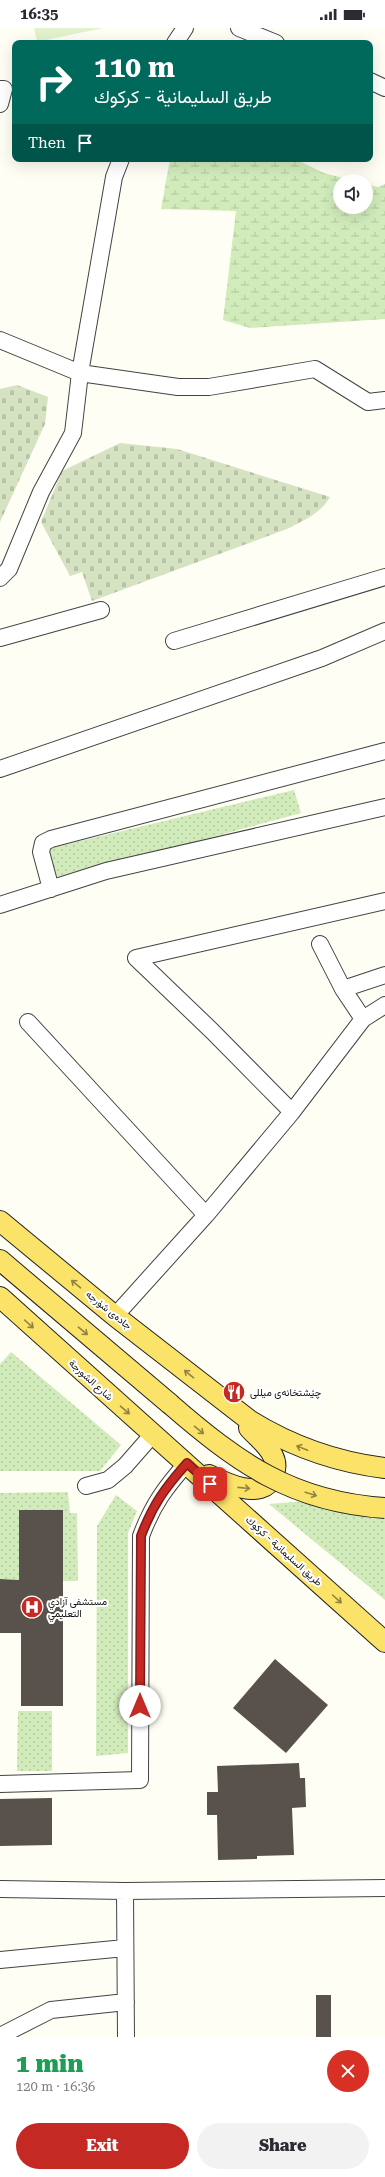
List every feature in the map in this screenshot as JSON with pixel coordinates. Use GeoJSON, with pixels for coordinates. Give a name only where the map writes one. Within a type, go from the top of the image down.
{"type":"FeatureCollection","features":[{"type":"Feature","properties":{"kind":"main road","name":"جادەی شۆرجە"},"geometry":{"type":"LineString","coordinates":[[0,1221],[115,1316],[219,1398]]}},
{"type":"Feature","properties":{"kind":"main road"},"geometry":{"type":"LineString","coordinates":[[0,1260],[219,1445],[264,1475],[325,1499],[354,1505],[385,1508]]}},
{"type":"Feature","properties":{"kind":"main road","name":"شارع الشورجة"},"geometry":{"type":"LineString","coordinates":[[0,1297],[185,1462]]}},
{"type":"Feature","properties":{"kind":"main road"},"geometry":{"type":"LineString","coordinates":[[185,1462],[235,1486],[258,1488],[271,1481],[275,1470],[274,1458],[270,1451],[219,1398]]}},
{"type":"Feature","properties":{"kind":"main road"},"geometry":{"type":"LineString","coordinates":[[219,1398],[249,1420],[286,1441],[322,1455],[385,1468]]}},
{"type":"Feature","properties":{"kind":"main road","name":"طريق السليمانية - كركوك"},"geometry":{"type":"LineString","coordinates":[[185,1462],[385,1642]]}},
{"type":"Feature","properties":{"kind":"main road"},"geometry":{"type":"LineString","coordinates":[[353,1462],[385,1478]]}},
{"type":"Feature","properties":{"kind":"street"},"geometry":{"type":"LineString","coordinates":[[176,40],[185,28]]}},
{"type":"Feature","properties":{"kind":"street"},"geometry":{"type":"LineString","coordinates":[[239,28],[269,40]]}},
{"type":"Feature","properties":{"kind":"street"},"geometry":{"type":"LineString","coordinates":[[373,82],[385,88]]}},
{"type":"Feature","properties":{"kind":"street"},"geometry":{"type":"LineString","coordinates":[[0,89],[4,89],[0,104]]}},
{"type":"Feature","properties":{"kind":"street"},"geometry":{"type":"LineString","coordinates":[[0,578],[9,569],[41,492],[73,433],[80,373],[114,177],[120,162]]}},
{"type":"Feature","properties":{"kind":"street"},"geometry":{"type":"LineString","coordinates":[[0,340],[80,373],[194,388],[315,369],[368,402],[385,400]]}},
{"type":"Feature","properties":{"kind":"street"},"geometry":{"type":"LineString","coordinates":[[174,641],[385,577]]}},
{"type":"Feature","properties":{"kind":"street"},"geometry":{"type":"LineString","coordinates":[[0,638],[101,610]]}},
{"type":"Feature","properties":{"kind":"street"},"geometry":{"type":"LineString","coordinates":[[0,769],[322,658],[385,631]]}},
{"type":"Feature","properties":{"kind":"street"},"geometry":{"type":"LineString","coordinates":[[51,889],[41,852],[43,843],[51,839],[385,751]]}},
{"type":"Feature","properties":{"kind":"street"},"geometry":{"type":"LineString","coordinates":[[0,905],[106,871],[385,807]]}},
{"type":"Feature","properties":{"kind":"street"},"geometry":{"type":"LineString","coordinates":[[292,1112],[212,1031],[136,958],[385,901]]}},
{"type":"Feature","properties":{"kind":"street"},"geometry":{"type":"LineString","coordinates":[[320,944],[343,989],[364,1019]]}},
{"type":"Feature","properties":{"kind":"street"},"geometry":{"type":"LineString","coordinates":[[343,989],[385,975]]}},
{"type":"Feature","properties":{"kind":"street"},"geometry":{"type":"LineString","coordinates":[[115,1316],[206,1215],[292,1112],[364,1019],[385,1005]]}},
{"type":"Feature","properties":{"kind":"street"},"geometry":{"type":"LineString","coordinates":[[28,1022],[206,1215]]}},
{"type":"Feature","properties":{"kind":"street"},"geometry":{"type":"LineString","coordinates":[[86,1486],[108,1480],[125,1466],[152,1434]]}},
{"type":"Feature","properties":{"kind":"street"},"geometry":{"type":"LineString","coordinates":[[0,1784],[140,1780],[141,1536],[149,1515],[160,1495],[185,1462]]}},
{"type":"Feature","properties":{"kind":"street"},"geometry":{"type":"LineString","coordinates":[[0,1889],[125,1891],[385,1888]]}},
{"type":"Feature","properties":{"kind":"street"},"geometry":{"type":"LineString","coordinates":[[125,1891],[126,2037]]}},
{"type":"Feature","properties":{"kind":"street"},"geometry":{"type":"LineString","coordinates":[[0,1960],[125,1948]]}},
{"type":"Feature","properties":{"kind":"street"},"geometry":{"type":"LineString","coordinates":[[0,2036],[51,2010],[126,2002]]}},
{"type":"Feature","properties":{"kind":"green space"},"geometry":{"type":"Polygon","coordinates":[[[34,28],[103,28],[46,40],[37,40],[34,28]]]}},
{"type":"Feature","properties":{"kind":"green space"},"geometry":{"type":"Polygon","coordinates":[[[169,162],[301,162],[324,173],[333,175],[333,214],[373,214],[373,186],[378,187],[385,184],[385,319],[250,328],[223,320],[236,211],[161,209],[169,162]]]}},
{"type":"Feature","properties":{"kind":"green space"},"geometry":{"type":"Polygon","coordinates":[[[17,385],[48,397],[45,424],[0,522],[0,389],[17,385]]]}},
{"type":"Feature","properties":{"kind":"green space"},"geometry":{"type":"Polygon","coordinates":[[[120,443],[177,449],[330,497],[316,512],[287,529],[92,601],[82,572],[70,576],[41,522],[62,471],[120,443]]]}},
{"type":"Feature","properties":{"kind":"green space"},"geometry":{"type":"Polygon","coordinates":[[[294,790],[301,813],[58,879],[47,849],[294,790]]]}},
{"type":"Feature","properties":{"kind":"green space"},"geometry":{"type":"Polygon","coordinates":[[[11,1352],[121,1445],[100,1471],[0,1471],[0,1364],[11,1352]]]}},
{"type":"Feature","properties":{"kind":"green space"},"geometry":{"type":"Polygon","coordinates":[[[68,1492],[70,1513],[77,1513],[78,1581],[63,1581],[63,1510],[19,1510],[19,1580],[0,1579],[0,1493],[68,1492]]]}},
{"type":"Feature","properties":{"kind":"green space"},"geometry":{"type":"Polygon","coordinates":[[[116,1495],[137,1511],[128,1533],[128,1753],[96,1756],[97,1526],[116,1495]]]}},
{"type":"Feature","properties":{"kind":"green space"},"geometry":{"type":"Polygon","coordinates":[[[306,1501],[345,1512],[385,1516],[385,1600],[269,1504],[306,1501]]]}},
{"type":"Feature","properties":{"kind":"green space"},"geometry":{"type":"Polygon","coordinates":[[[18,1711],[52,1711],[52,1771],[17,1771],[18,1711]]]}},
{"type":"Feature","properties":{"kind":"building","name":"مستشفى آزادي التعليمي"},"geometry":{"type":"Polygon","coordinates":[[[19,1510],[63,1510],[63,1706],[21,1706],[21,1633],[0,1633],[0,1579],[19,1580],[19,1510]]]}},
{"type":"Feature","properties":{"kind":"building"},"geometry":{"type":"Polygon","coordinates":[[[275,1659],[328,1705],[286,1753],[233,1708],[275,1659]]]}},
{"type":"Feature","properties":{"kind":"building"},"geometry":{"type":"Polygon","coordinates":[[[299,1763],[300,1778],[305,1778],[306,1807],[292,1808],[294,1855],[257,1856],[257,1859],[218,1860],[217,1815],[207,1815],[207,1792],[218,1792],[217,1766],[299,1763]]]}},
{"type":"Feature","properties":{"kind":"building"},"geometry":{"type":"Polygon","coordinates":[[[52,1798],[52,1845],[0,1846],[0,1799],[52,1798]]]}},
{"type":"Feature","properties":{"kind":"building"},"geometry":{"type":"Polygon","coordinates":[[[316,1995],[331,1995],[331,2037],[316,2037],[316,1995]]]}},
{"type":"Feature","properties":{"kind":"place","name":"چێشتخانەی میللی"},"geometry":{"type":"Point","coordinates":[234,1392]}},
{"type":"Feature","properties":{"kind":"place","name":"مستشفى آزادي التعليمي"},"geometry":{"type":"Point","coordinates":[32,1607]}},
{"type":"Feature","properties":{"kind":"route"},"geometry":{"type":"LineString","coordinates":[[140,1706],[141,1536],[149,1515],[160,1495],[187,1463],[210,1484]]}}]}
